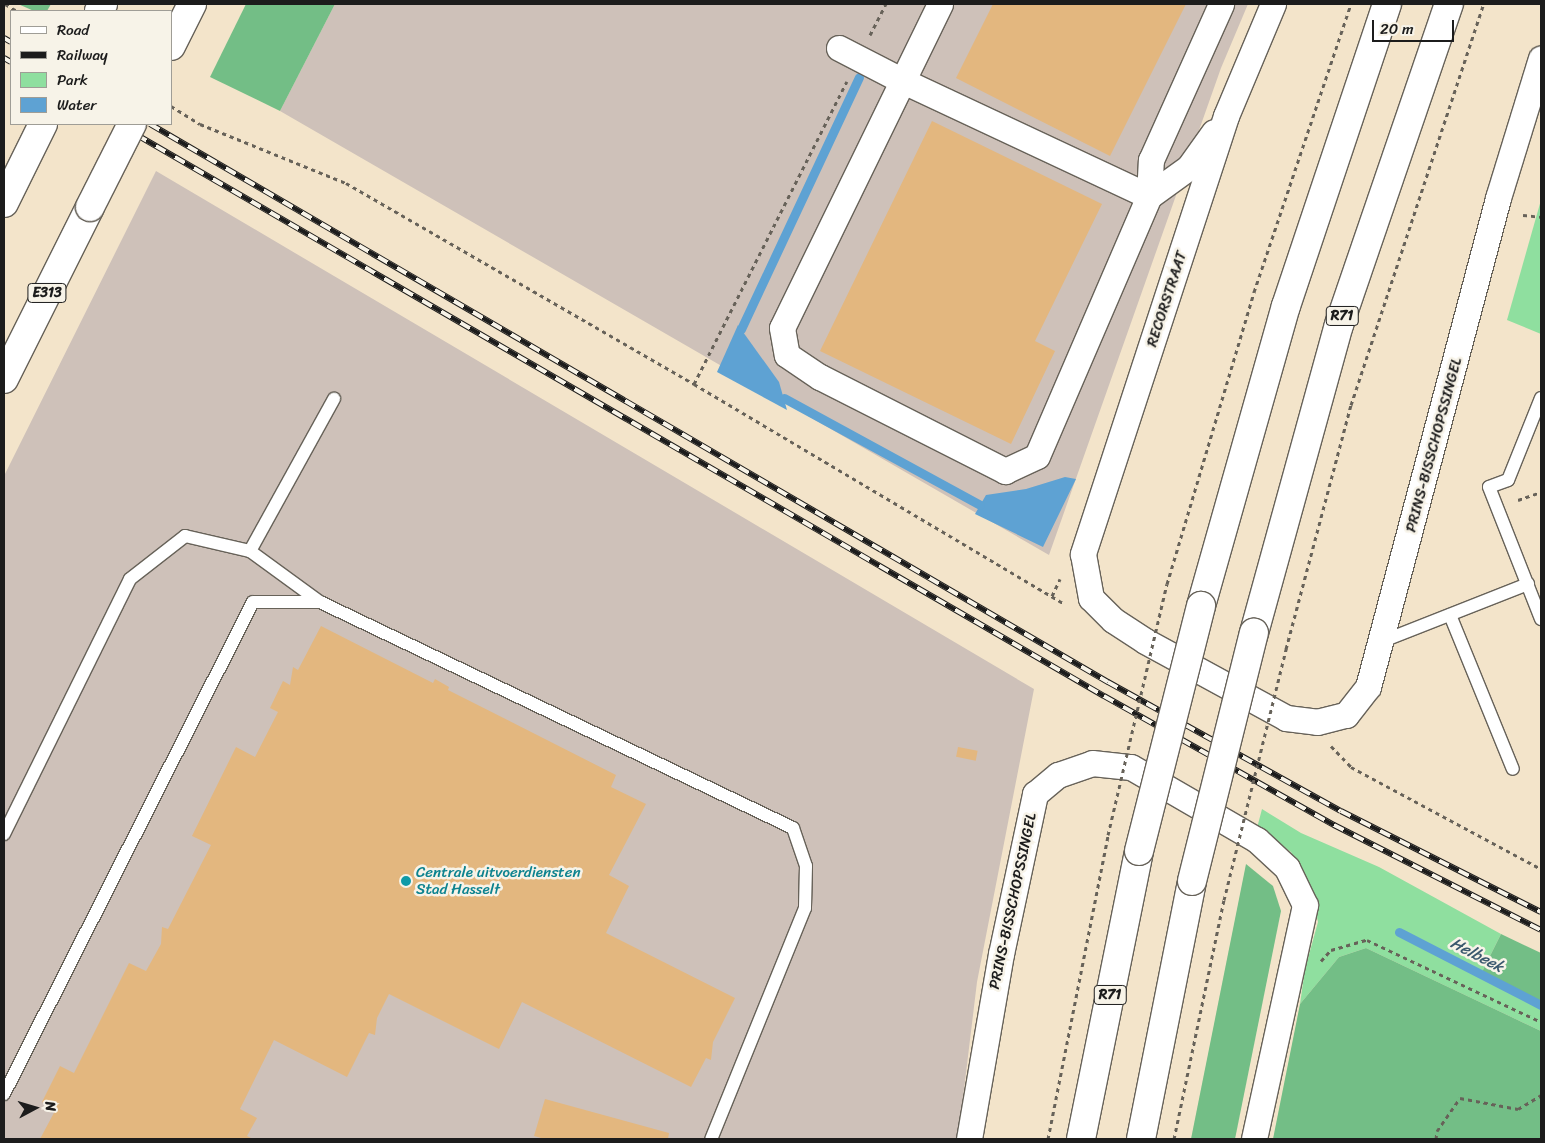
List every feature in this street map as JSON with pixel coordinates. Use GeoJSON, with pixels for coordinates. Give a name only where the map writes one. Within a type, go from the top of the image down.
{"type":"FeatureCollection","features":[{"type":"Feature","properties":{"kind":"highway"},"geometry":{"type":"LineString","coordinates":[[172,44],[192,4]]}},
{"type":"Feature","properties":{"kind":"highway","name":"R71"},"geometry":{"type":"LineString","coordinates":[[1081,1139],[1139,851],[1200,606],[1286,306],[1387,4]]}},
{"type":"Feature","properties":{"kind":"highway","name":"R71"},"geometry":{"type":"LineString","coordinates":[[1141,1139],[1192,881],[1254,634],[1339,325],[1448,4]]}},
{"type":"Feature","properties":{"kind":"highway"},"geometry":{"type":"LineString","coordinates":[[4,204],[43,125]]}},
{"type":"Feature","properties":{"kind":"highway","name":"E313"},"geometry":{"type":"LineString","coordinates":[[4,379],[131,125]]}},
{"type":"Feature","properties":{"kind":"street"},"geometry":{"type":"LineString","coordinates":[[940,4],[901,80],[782,328],[787,355],[820,377],[1005,471],[1037,456],[1149,196],[1151,160],[1221,4]]}},
{"type":"Feature","properties":{"kind":"street","name":"RECORSTRAAT"},"geometry":{"type":"LineString","coordinates":[[1082,604],[1083,554],[1226,116],[1273,4]]}},
{"type":"Feature","properties":{"kind":"street"},"geometry":{"type":"LineString","coordinates":[[849,53],[901,80],[1149,196]]}},
{"type":"Feature","properties":{"kind":"street","name":"PRINS-BISSCHOPSSINGEL"},"geometry":{"type":"LineString","coordinates":[[1082,604],[1113,620],[1145,641],[1286,718],[1317,722],[1346,715],[1368,687],[1383,641],[1498,198],[1541,58]]}},
{"type":"Feature","properties":{"kind":"street"},"geometry":{"type":"LineString","coordinates":[[1149,196],[1189,167],[1226,116]]}},
{"type":"Feature","properties":{"kind":"street","name":"PRINS-BISSCHOPSSINGEL"},"geometry":{"type":"LineString","coordinates":[[969,1139],[1001,954],[1035,794],[1058,775],[1092,763],[1131,767],[1257,840],[1286,868],[1305,905],[1254,1139]]}},
{"type":"Feature","properties":{"kind":"lane"},"geometry":{"type":"LineString","coordinates":[[1541,398],[1508,480],[1489,487],[1541,619]]}},
{"type":"Feature","properties":{"kind":"lane"},"geometry":{"type":"LineString","coordinates":[[250,551],[334,399]]}},
{"type":"Feature","properties":{"kind":"lane"},"geometry":{"type":"LineString","coordinates":[[4,834],[130,579],[185,536],[250,551],[320,602],[792,828],[806,866],[805,908],[710,1139]]}},
{"type":"Feature","properties":{"kind":"lane"},"geometry":{"type":"LineString","coordinates":[[1383,641],[1528,584]]}},
{"type":"Feature","properties":{"kind":"lane"},"geometry":{"type":"LineString","coordinates":[[4,1094],[252,602],[320,602]]}},
{"type":"Feature","properties":{"kind":"lane"},"geometry":{"type":"LineString","coordinates":[[1450,615],[1513,769]]}},
{"type":"Feature","properties":{"kind":"path"},"geometry":{"type":"LineString","coordinates":[[694,384],[849,53],[886,4]]}},
{"type":"Feature","properties":{"kind":"path"},"geometry":{"type":"LineString","coordinates":[[1048,1139],[1108,835],[1167,584],[1254,292],[1351,4]]}},
{"type":"Feature","properties":{"kind":"path"},"geometry":{"type":"LineString","coordinates":[[1174,1139],[1224,900],[1286,649],[1352,405],[1484,4]]}},
{"type":"Feature","properties":{"kind":"path"},"geometry":{"type":"LineString","coordinates":[[172,107],[200,124],[346,183],[694,384],[1082,604]]}},
{"type":"Feature","properties":{"kind":"path"},"geometry":{"type":"LineString","coordinates":[[1522,215],[1541,217]]}},
{"type":"Feature","properties":{"kind":"path"},"geometry":{"type":"LineString","coordinates":[[1326,741],[1352,767],[1541,869]]}},
{"type":"Feature","properties":{"kind":"path"},"geometry":{"type":"LineString","coordinates":[[1318,964],[1331,950],[1367,940],[1541,1022]]}},
{"type":"Feature","properties":{"kind":"path"},"geometry":{"type":"LineString","coordinates":[[1436,1139],[1436,1131],[1460,1098],[1518,1109],[1541,1095]]}},
{"type":"Feature","properties":{"kind":"shaded area"},"geometry":{"type":"Polygon","coordinates":[[[335,4],[1248,4],[1221,68],[1049,555],[280,111],[335,4]]]}},
{"type":"Feature","properties":{"kind":"shaded area"},"geometry":{"type":"Polygon","coordinates":[[[156,171],[1034,689],[977,982],[958,1139],[4,1139],[4,476],[156,171]]]}},
{"type":"Feature","properties":{"kind":"green space"},"geometry":{"type":"Polygon","coordinates":[[[18,4],[51,4],[48,10],[32,10],[18,4]]]}},
{"type":"Feature","properties":{"kind":"green space"},"geometry":{"type":"Polygon","coordinates":[[[246,4],[335,4],[280,111],[210,77],[246,4]]]}},
{"type":"Feature","properties":{"kind":"green space"},"geometry":{"type":"Polygon","coordinates":[[[1541,200],[1541,334],[1507,320],[1541,200]]]}},
{"type":"Feature","properties":{"kind":"green space"},"geometry":{"type":"Polygon","coordinates":[[[1262,809],[1301,833],[1379,867],[1501,934],[1481,974],[1541,1008],[1541,1031],[1366,948],[1339,957],[1300,1004],[1305,969],[1318,922],[1311,887],[1291,852],[1257,828],[1262,809]]]}},
{"type":"Feature","properties":{"kind":"green space"},"geometry":{"type":"Polygon","coordinates":[[[1246,864],[1273,886],[1281,911],[1235,1139],[1191,1139],[1246,864]]]}},
{"type":"Feature","properties":{"kind":"green space"},"geometry":{"type":"Polygon","coordinates":[[[1501,934],[1541,953],[1541,1008],[1481,974],[1501,934]]]}},
{"type":"Feature","properties":{"kind":"green space"},"geometry":{"type":"Polygon","coordinates":[[[1366,948],[1541,1031],[1541,1139],[1273,1139],[1300,1004],[1339,957],[1366,948]]]}},
{"type":"Feature","properties":{"kind":"water"},"geometry":{"type":"Polygon","coordinates":[[[738,325],[779,382],[787,410],[717,372],[738,325]]]}},
{"type":"Feature","properties":{"kind":"water"},"geometry":{"type":"Polygon","coordinates":[[[1065,477],[1076,479],[1043,547],[975,514],[986,495],[1026,489],[1065,477]]]}},
{"type":"Feature","properties":{"kind":"building"},"geometry":{"type":"Polygon","coordinates":[[[993,4],[1186,4],[1110,156],[956,78],[993,4]]]}},
{"type":"Feature","properties":{"kind":"building"},"geometry":{"type":"Polygon","coordinates":[[[932,121],[1102,204],[1035,341],[1055,351],[1011,444],[820,351],[932,121]]]}},
{"type":"Feature","properties":{"kind":"building","name":"Centrale uitvoerdiensten Stad Hasselt"},"geometry":{"type":"Polygon","coordinates":[[[321,626],[433,683],[435,679],[449,687],[448,690],[616,775],[611,787],[646,804],[609,875],[629,886],[606,933],[735,998],[713,1042],[711,1060],[706,1058],[691,1087],[522,1002],[499,1049],[389,994],[377,1018],[375,1035],[369,1033],[347,1077],[274,1040],[240,1109],[257,1118],[247,1136],[253,1139],[40,1139],[56,1109],[42,1102],[60,1066],[74,1073],[129,963],[146,971],[161,944],[162,927],[168,929],[211,845],[192,836],[236,747],[255,757],[278,712],[270,708],[283,681],[290,685],[293,667],[298,670],[321,626]]]}},
{"type":"Feature","properties":{"kind":"building"},"geometry":{"type":"Polygon","coordinates":[[[958,747],[978,751],[976,761],[956,757],[958,747]]]}},
{"type":"Feature","properties":{"kind":"building"},"geometry":{"type":"Polygon","coordinates":[[[545,1099],[669,1133],[668,1139],[545,1139],[534,1136],[545,1099]]]}},
{"type":"Feature","properties":{"kind":"waterway"},"geometry":{"type":"LineString","coordinates":[[741,329],[859,77]]}},
{"type":"Feature","properties":{"kind":"waterway"},"geometry":{"type":"LineString","coordinates":[[784,398],[980,505]]}},
{"type":"Feature","properties":{"kind":"waterway","name":"Helbeek"},"geometry":{"type":"LineString","coordinates":[[1399,932],[1541,1005]]}},
{"type":"Feature","properties":{"kind":"railway"},"geometry":{"type":"LineString","coordinates":[[4,38],[10,41]]}},
{"type":"Feature","properties":{"kind":"railway"},"geometry":{"type":"LineString","coordinates":[[4,58],[10,61]]}},
{"type":"Feature","properties":{"kind":"railway"},"geometry":{"type":"LineString","coordinates":[[120,125],[1104,696],[1334,825],[1541,930]]}},
{"type":"Feature","properties":{"kind":"railway"},"geometry":{"type":"LineString","coordinates":[[152,125],[1108,682],[1341,811],[1541,912]]}},
{"type":"Feature","properties":{"kind":"place","name":"Centrale uitvoerdiensten Stad Hasselt"},"geometry":{"type":"Point","coordinates":[406,881]}}]}
